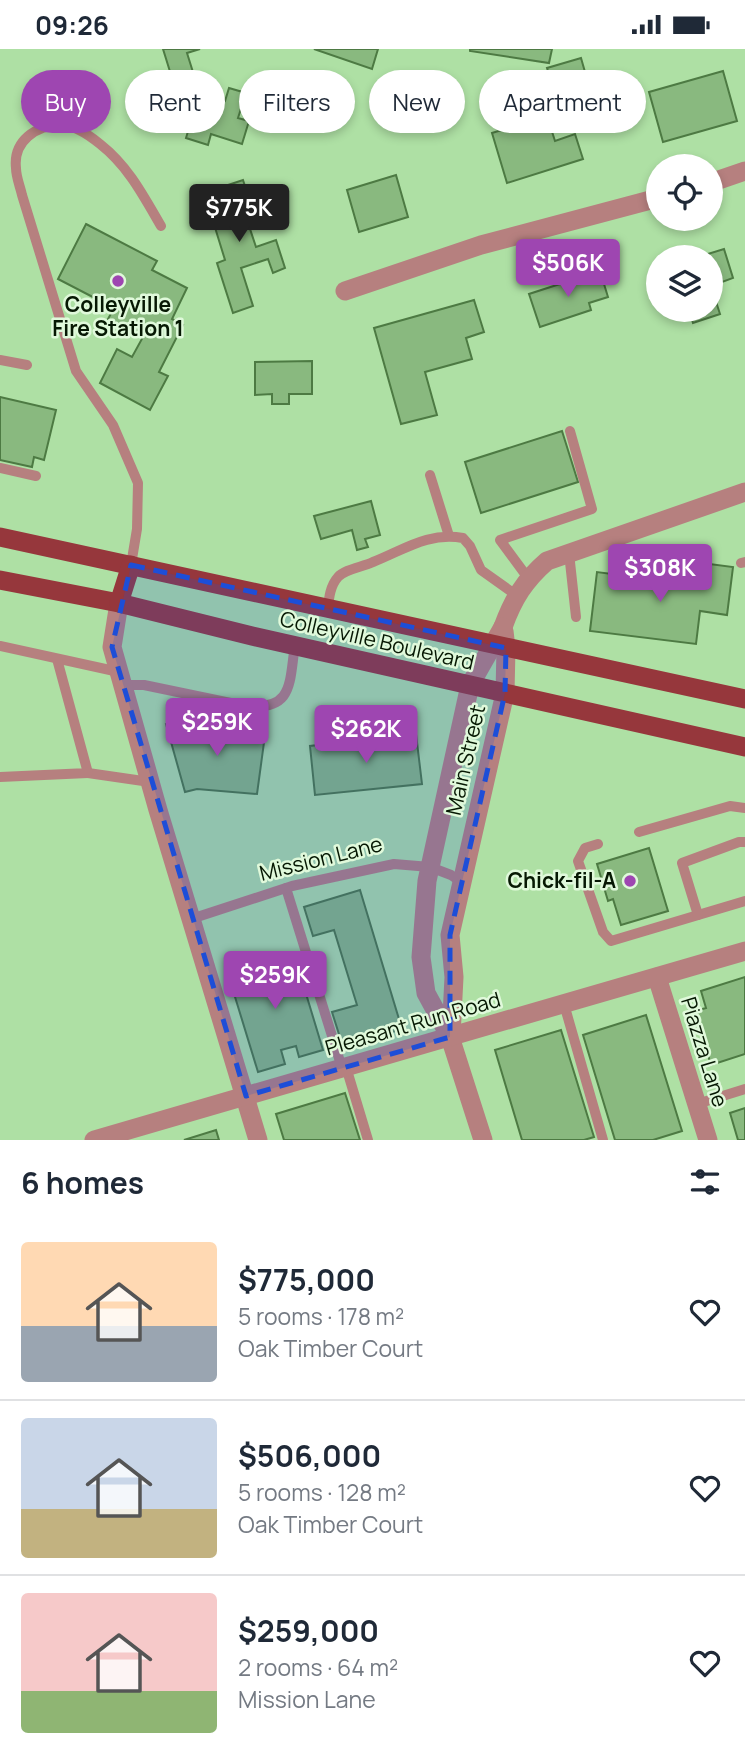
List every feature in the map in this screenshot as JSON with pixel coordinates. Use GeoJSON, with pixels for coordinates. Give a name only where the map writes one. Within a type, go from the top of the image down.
{"type":"FeatureCollection","features":[{"type":"Feature","properties":{"kind":"main road","name":"Colleyville Boulevard"},"geometry":{"type":"LineString","coordinates":[[0,537],[745,699]]}},
{"type":"Feature","properties":{"kind":"main road"},"geometry":{"type":"LineString","coordinates":[[119,603],[131,565]]}},
{"type":"Feature","properties":{"kind":"main road","name":"Colleyville Boulevard"},"geometry":{"type":"LineString","coordinates":[[0,580],[119,603],[745,747]]}},
{"type":"Feature","properties":{"kind":"street"},"geometry":{"type":"LineString","coordinates":[[723,179],[745,171]]}},
{"type":"Feature","properties":{"kind":"street"},"geometry":{"type":"LineString","coordinates":[[345,291],[481,245],[646,201]]}},
{"type":"Feature","properties":{"kind":"street"},"geometry":{"type":"LineString","coordinates":[[516,595],[528,578],[547,561],[745,492]]}},
{"type":"Feature","properties":{"kind":"street","name":"Main Street"},"geometry":{"type":"LineString","coordinates":[[450,1037],[454,977],[450,935],[505,693],[499,647],[503,627],[516,595]]}},
{"type":"Feature","properties":{"kind":"street"},"geometry":{"type":"LineString","coordinates":[[119,603],[112,647],[258,1140]]}},
{"type":"Feature","properties":{"kind":"street","name":"Main Street"},"geometry":{"type":"LineString","coordinates":[[483,1140],[450,1037],[426,993],[421,957],[430,867],[470,685],[499,647]]}},
{"type":"Feature","properties":{"kind":"street","name":"Pleasant Run Road"},"geometry":{"type":"LineString","coordinates":[[94,1140],[147,1133],[246,1096],[745,951]]}},
{"type":"Feature","properties":{"kind":"street","name":"Piazza Lane"},"geometry":{"type":"LineString","coordinates":[[657,977],[708,1140]]}},
{"type":"Feature","properties":{"kind":"lane"},"geometry":{"type":"LineString","coordinates":[[131,565],[137,529],[138,483],[113,425],[76,371],[22,195],[15,166],[19,148],[28,134],[43,128],[62,125],[80,130],[107,150],[131,174],[161,226]]}},
{"type":"Feature","properties":{"kind":"lane"},"geometry":{"type":"LineString","coordinates":[[0,360],[27,365]]}},
{"type":"Feature","properties":{"kind":"lane"},"geometry":{"type":"LineString","coordinates":[[528,578],[500,540],[593,509],[570,431]]}},
{"type":"Feature","properties":{"kind":"lane"},"geometry":{"type":"LineString","coordinates":[[0,468],[36,476]]}},
{"type":"Feature","properties":{"kind":"lane"},"geometry":{"type":"LineString","coordinates":[[430,475],[449,536]]}},
{"type":"Feature","properties":{"kind":"lane"},"geometry":{"type":"LineString","coordinates":[[328,608],[333,585],[340,574],[377,561],[404,547],[449,536],[463,538],[470,546],[481,570],[516,595]]}},
{"type":"Feature","properties":{"kind":"lane"},"geometry":{"type":"LineString","coordinates":[[569,553],[576,617]]}},
{"type":"Feature","properties":{"kind":"lane"},"geometry":{"type":"LineString","coordinates":[[0,646],[57,659],[144,685],[261,708],[276,705],[287,694],[295,645]]}},
{"type":"Feature","properties":{"kind":"lane"},"geometry":{"type":"LineString","coordinates":[[57,659],[89,773]]}},
{"type":"Feature","properties":{"kind":"lane"},"geometry":{"type":"LineString","coordinates":[[0,777],[89,773],[150,782]]}},
{"type":"Feature","properties":{"kind":"lane"},"geometry":{"type":"LineString","coordinates":[[639,832],[730,806],[745,808]]}},
{"type":"Feature","properties":{"kind":"lane"},"geometry":{"type":"LineString","coordinates":[[698,915],[682,863],[745,842]]}},
{"type":"Feature","properties":{"kind":"lane"},"geometry":{"type":"LineString","coordinates":[[598,844],[585,848],[578,861],[603,932],[611,941],[745,901]]}},
{"type":"Feature","properties":{"kind":"lane","name":"Mission Lane"},"geometry":{"type":"LineString","coordinates":[[191,919],[286,888],[394,864],[430,867],[461,882]]}},
{"type":"Feature","properties":{"kind":"lane"},"geometry":{"type":"LineString","coordinates":[[286,888],[368,1140]]}},
{"type":"Feature","properties":{"kind":"lane"},"geometry":{"type":"LineString","coordinates":[[564,1004],[603,1140]]}},
{"type":"Feature","properties":{"kind":"lane"},"geometry":{"type":"LineString","coordinates":[[697,1104],[745,1089]]}},
{"type":"Feature","properties":{"kind":"highlighted area"},"geometry":{"type":"Polygon","coordinates":[[[131,565],[506,648],[505,693],[450,935],[450,1037],[246,1096],[112,647],[131,565]]]}},
{"type":"Feature","properties":{"kind":"building"},"geometry":{"type":"Polygon","coordinates":[[[163,49],[200,49],[187,53],[192,70],[170,70],[163,49]]]}},
{"type":"Feature","properties":{"kind":"building"},"geometry":{"type":"Polygon","coordinates":[[[314,49],[378,49],[372,69],[314,49]]]}},
{"type":"Feature","properties":{"kind":"building"},"geometry":{"type":"Polygon","coordinates":[[[470,49],[552,49],[549,63],[470,49]]]}},
{"type":"Feature","properties":{"kind":"building"},"geometry":{"type":"Polygon","coordinates":[[[581,58],[584,70],[548,70],[581,58]]]}},
{"type":"Feature","properties":{"kind":"building"},"geometry":{"type":"Polygon","coordinates":[[[723,71],[737,121],[663,142],[649,92],[723,71]]]}},
{"type":"Feature","properties":{"kind":"building"},"geometry":{"type":"Polygon","coordinates":[[[229,88],[239,91],[239,133],[245,133],[242,144],[211,134],[208,145],[186,138],[188,133],[225,133],[225,101],[229,88]]]}},
{"type":"Feature","properties":{"kind":"building"},"geometry":{"type":"Polygon","coordinates":[[[492,133],[552,133],[555,141],[575,134],[583,159],[507,183],[492,133]]]}},
{"type":"Feature","properties":{"kind":"building"},"geometry":{"type":"Polygon","coordinates":[[[396,175],[408,217],[359,232],[347,190],[396,175]]]}},
{"type":"Feature","properties":{"kind":"building"},"geometry":{"type":"Polygon","coordinates":[[[243,180],[253,211],[245,214],[256,247],[276,240],[285,268],[273,273],[268,259],[241,268],[253,306],[233,313],[217,263],[225,260],[213,221],[225,217],[222,209],[216,211],[210,191],[243,180]]]}},
{"type":"Feature","properties":{"kind":"building"},"geometry":{"type":"Polygon","coordinates":[[[86,224],[157,261],[152,270],[187,288],[172,319],[183,325],[159,372],[168,376],[150,410],[100,383],[117,349],[132,357],[143,337],[108,319],[114,308],[58,279],[86,224]]]}},
{"type":"Feature","properties":{"kind":"building"},"geometry":{"type":"Polygon","coordinates":[[[723,249],[733,278],[723,282],[723,249]]]}},
{"type":"Feature","properties":{"kind":"building"},"geometry":{"type":"Polygon","coordinates":[[[600,271],[608,297],[589,303],[591,310],[540,327],[529,294],[600,271]]]}},
{"type":"Feature","properties":{"kind":"building"},"geometry":{"type":"Polygon","coordinates":[[[474,300],[484,332],[466,338],[472,359],[425,372],[437,415],[401,424],[374,328],[474,300]]]}},
{"type":"Feature","properties":{"kind":"building"},"geometry":{"type":"Polygon","coordinates":[[[312,361],[312,394],[289,394],[289,404],[272,404],[272,394],[255,395],[255,362],[312,361]]]}},
{"type":"Feature","properties":{"kind":"building"},"geometry":{"type":"Polygon","coordinates":[[[0,397],[56,410],[44,460],[34,457],[32,467],[0,460],[0,397]]]}},
{"type":"Feature","properties":{"kind":"building"},"geometry":{"type":"Polygon","coordinates":[[[562,431],[578,482],[481,513],[465,462],[562,431]]]}},
{"type":"Feature","properties":{"kind":"building"},"geometry":{"type":"Polygon","coordinates":[[[371,501],[380,535],[365,539],[368,547],[357,550],[352,530],[321,539],[314,516],[371,501]]]}},
{"type":"Feature","properties":{"kind":"building"},"geometry":{"type":"Polygon","coordinates":[[[694,562],[733,567],[727,615],[700,611],[696,644],[590,631],[597,572],[681,583],[691,587],[694,562]]]}},
{"type":"Feature","properties":{"kind":"building"},"geometry":{"type":"Polygon","coordinates":[[[166,724],[265,735],[257,794],[197,789],[185,792],[166,724]]]}},
{"type":"Feature","properties":{"kind":"building"},"geometry":{"type":"Polygon","coordinates":[[[416,734],[422,784],[315,795],[310,746],[416,734]]]}},
{"type":"Feature","properties":{"kind":"building","name":"Chick-fil-A"},"geometry":{"type":"Polygon","coordinates":[[[649,848],[668,911],[621,925],[613,899],[608,901],[597,864],[649,848]]]}},
{"type":"Feature","properties":{"kind":"building"},"geometry":{"type":"Polygon","coordinates":[[[360,890],[402,1029],[343,1047],[332,1012],[357,1005],[334,930],[313,936],[304,907],[360,890]]]}},
{"type":"Feature","properties":{"kind":"building"},"geometry":{"type":"Polygon","coordinates":[[[294,954],[323,1050],[299,1057],[296,1046],[281,1050],[285,1064],[258,1072],[228,974],[294,954]]]}},
{"type":"Feature","properties":{"kind":"building"},"geometry":{"type":"Polygon","coordinates":[[[745,977],[745,1054],[711,1065],[695,1011],[706,1008],[701,991],[745,977]]]}},
{"type":"Feature","properties":{"kind":"building"},"geometry":{"type":"Polygon","coordinates":[[[646,1015],[682,1131],[653,1140],[615,1140],[583,1035],[646,1015]]]}},
{"type":"Feature","properties":{"kind":"building"},"geometry":{"type":"Polygon","coordinates":[[[561,1030],[594,1137],[584,1140],[522,1140],[495,1050],[561,1030]]]}},
{"type":"Feature","properties":{"kind":"building"},"geometry":{"type":"Polygon","coordinates":[[[345,1093],[360,1140],[284,1140],[276,1114],[345,1093]]]}},
{"type":"Feature","properties":{"kind":"building"},"geometry":{"type":"Polygon","coordinates":[[[745,1108],[745,1140],[738,1140],[730,1113],[745,1108]]]}},
{"type":"Feature","properties":{"kind":"building"},"geometry":{"type":"Polygon","coordinates":[[[216,1130],[219,1140],[184,1140],[216,1130]]]}},
{"type":"Feature","properties":{"kind":"place","name":"Colleyville Fire Station 1"},"geometry":{"type":"Point","coordinates":[118,281]}},
{"type":"Feature","properties":{"kind":"place","name":"Chick-fil-A"},"geometry":{"type":"Point","coordinates":[630,881]}}]}
